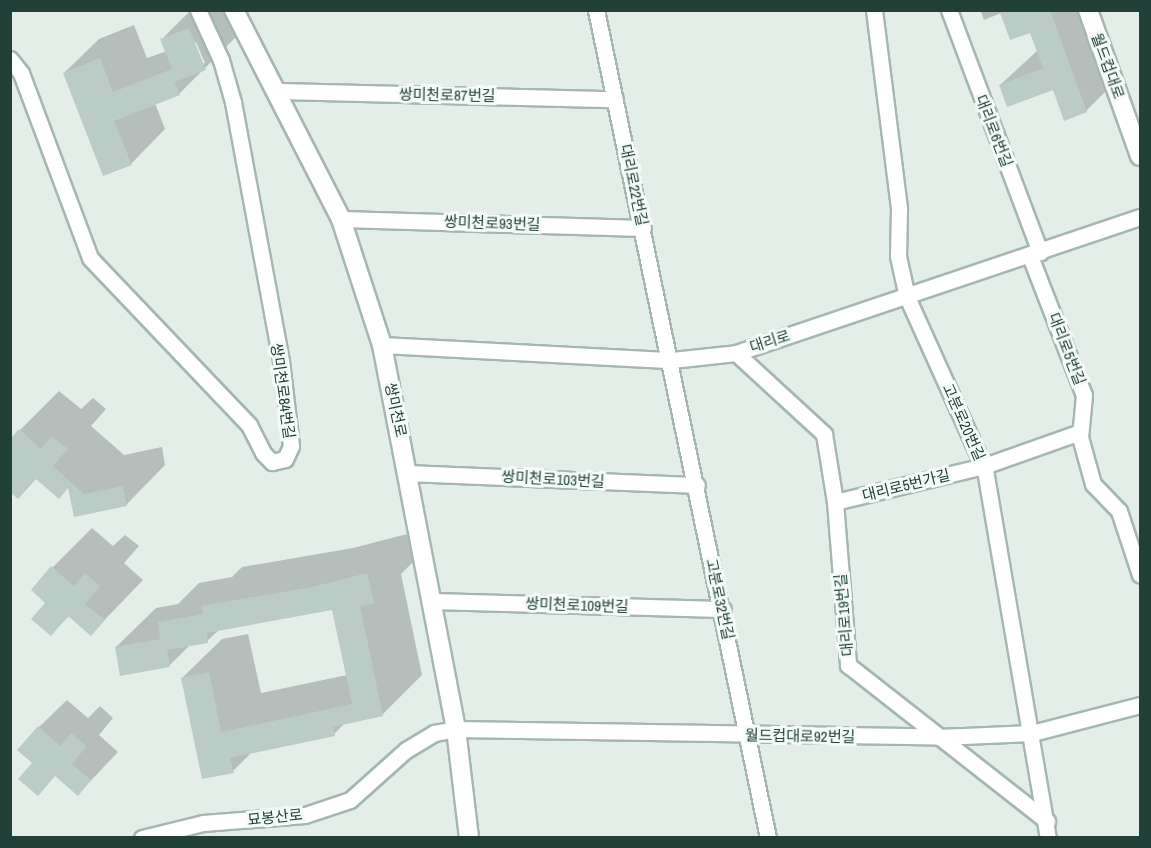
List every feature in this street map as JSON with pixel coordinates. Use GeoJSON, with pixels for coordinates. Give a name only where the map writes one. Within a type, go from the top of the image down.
{"type":"FeatureCollection","features":[{"type":"Feature","properties":{"kind":"street","name":"쌍미천로84번길"},"geometry":{"type":"LineString","coordinates":[[10,59],[21,73],[90,258],[249,425],[263,453],[272,462],[285,459],[291,446],[281,361],[232,102],[221,60],[198,10]]}},
{"type":"Feature","properties":{"kind":"street","name":"쌍미천로"},"geometry":{"type":"LineString","coordinates":[[234,10],[278,91],[341,219],[382,345],[409,472],[456,729],[469,837]]}},
{"type":"Feature","properties":{"kind":"street","name":"대리로22번길"},"geometry":{"type":"LineString","coordinates":[[596,10],[672,360]]}},
{"type":"Feature","properties":{"kind":"street","name":"고분로20번길"},"geometry":{"type":"LineString","coordinates":[[874,10],[899,209],[898,256],[907,297],[984,466],[1032,733],[1048,837]]}},
{"type":"Feature","properties":{"kind":"street","name":"대리로6번길"},"geometry":{"type":"LineString","coordinates":[[949,10],[1035,254]]}},
{"type":"Feature","properties":{"kind":"street","name":"월드컵대로"},"geometry":{"type":"LineString","coordinates":[[1088,10],[1140,156]]}},
{"type":"Feature","properties":{"kind":"street","name":"쌍미천로87번길"},"geometry":{"type":"LineString","coordinates":[[278,91],[615,99]]}},
{"type":"Feature","properties":{"kind":"street","name":"대리로"},"geometry":{"type":"LineString","coordinates":[[382,345],[672,360],[736,353],[1140,217]]}},
{"type":"Feature","properties":{"kind":"street","name":"쌍미천로93번길"},"geometry":{"type":"LineString","coordinates":[[341,219],[643,228]]}},
{"type":"Feature","properties":{"kind":"street","name":"대리로5번길"},"geometry":{"type":"LineString","coordinates":[[1035,254],[1084,395],[1080,432],[1093,484],[1119,511],[1140,575]]}},
{"type":"Feature","properties":{"kind":"street","name":"대리로19번길"},"geometry":{"type":"LineString","coordinates":[[736,353],[824,434],[835,502],[848,665],[1047,821]]}},
{"type":"Feature","properties":{"kind":"street","name":"고분로32번길"},"geometry":{"type":"LineString","coordinates":[[672,360],[768,837]]}},
{"type":"Feature","properties":{"kind":"street","name":"대리로5번가길"},"geometry":{"type":"LineString","coordinates":[[835,502],[984,466],[1080,432]]}},
{"type":"Feature","properties":{"kind":"street","name":"쌍미천로103번길"},"geometry":{"type":"LineString","coordinates":[[409,472],[697,485]]}},
{"type":"Feature","properties":{"kind":"street","name":"쌍미천로109번길"},"geometry":{"type":"LineString","coordinates":[[431,601],[723,609]]}},
{"type":"Feature","properties":{"kind":"street","name":"월드컵대로92번길"},"geometry":{"type":"LineString","coordinates":[[456,729],[748,736],[939,737],[1032,733],[1140,705]]}},
{"type":"Feature","properties":{"kind":"street","name":"묘봉산로"},"geometry":{"type":"LineString","coordinates":[[142,837],[203,823],[305,815],[350,800],[406,750],[434,733],[456,729]]}},
{"type":"Feature","properties":{"kind":"building"},"geometry":{"type":"Polygon","coordinates":[[[999,10],[1050,10],[1087,112],[1064,121],[1053,90],[1007,107],[999,85],[1043,68],[1030,33],[1010,40],[999,10]]]}},
{"type":"Feature","properties":{"kind":"building"},"geometry":{"type":"Polygon","coordinates":[[[189,28],[206,70],[174,82],[180,95],[114,121],[132,165],[103,176],[63,73],[100,58],[113,92],[172,69],[160,39],[189,28]]]}},
{"type":"Feature","properties":{"kind":"building"},"geometry":{"type":"Polygon","coordinates":[[[19,429],[41,449],[52,436],[68,449],[53,466],[84,494],[123,486],[127,506],[74,517],[68,488],[59,499],[36,479],[18,499],[10,492],[10,439],[19,429]]]}},
{"type":"Feature","properties":{"kind":"building"},"geometry":{"type":"Polygon","coordinates":[[[51,566],[74,586],[85,573],[100,586],[85,604],[105,620],[91,636],[68,616],[51,636],[31,619],[45,603],[31,590],[51,566]]]}},
{"type":"Feature","properties":{"kind":"building"},"geometry":{"type":"Polygon","coordinates":[[[367,573],[374,603],[360,606],[383,716],[333,727],[335,736],[230,758],[234,773],[202,779],[181,678],[209,672],[221,732],[352,704],[332,610],[207,633],[208,643],[167,650],[170,667],[120,676],[115,647],[160,639],[158,622],[203,614],[201,606],[312,587],[367,573]]]}},
{"type":"Feature","properties":{"kind":"building"},"geometry":{"type":"Polygon","coordinates":[[[38,726],[60,746],[71,733],[87,746],[72,764],[91,780],[78,796],[55,776],[38,796],[18,779],[32,763],[17,750],[38,726]]]}}]}
